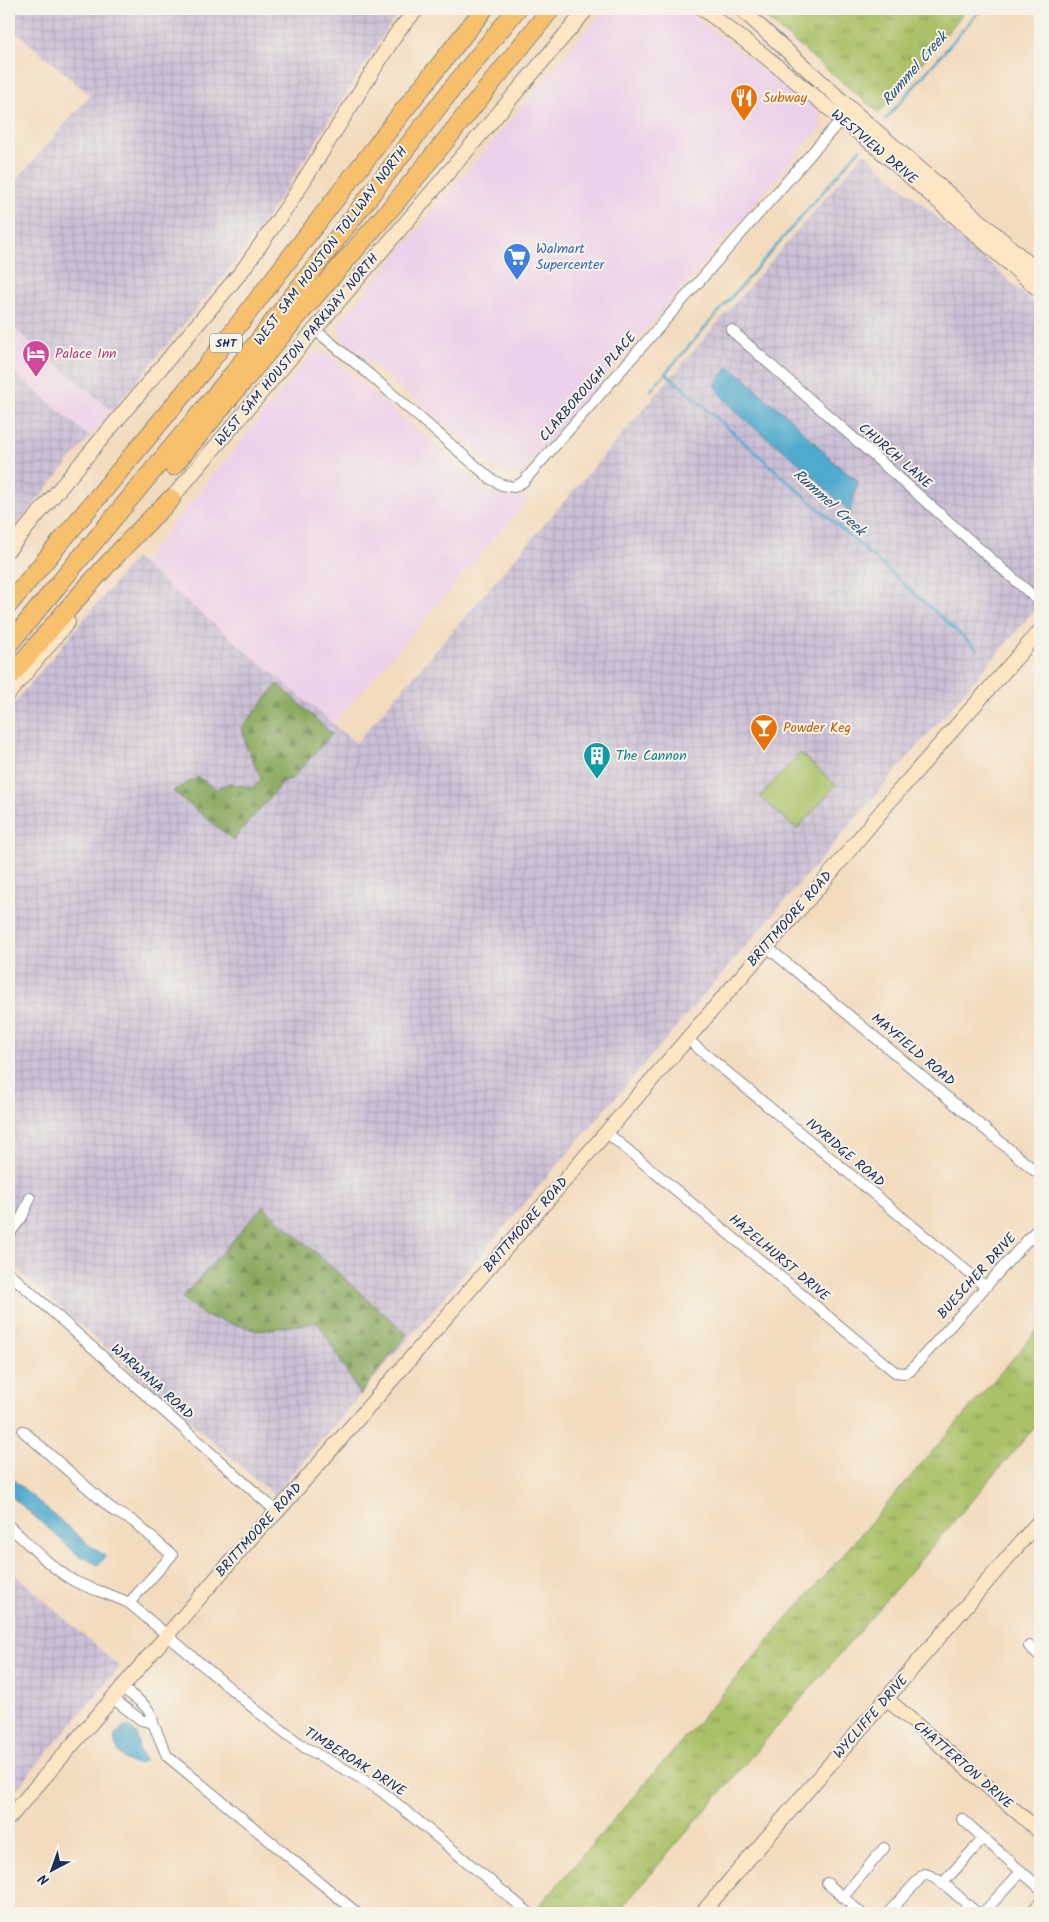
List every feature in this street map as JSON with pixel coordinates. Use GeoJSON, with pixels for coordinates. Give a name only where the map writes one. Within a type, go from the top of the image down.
{"type":"FeatureCollection","features":[{"type":"Feature","properties":{"kind":"highway","name":"WEST SAM HOUSTON TOLLWAY NORTH"},"geometry":{"type":"LineString","coordinates":[[9,604],[205,368],[484,9]]}},
{"type":"Feature","properties":{"kind":"highway","name":"WEST SAM HOUSTON TOLLWAY NORTH"},"geometry":{"type":"LineString","coordinates":[[9,644],[233,374],[454,86],[517,9]]}},
{"type":"Feature","properties":{"kind":"highway"},"geometry":{"type":"LineString","coordinates":[[106,529],[133,512],[191,445],[397,201],[552,9]]}},
{"type":"Feature","properties":{"kind":"highway"},"geometry":{"type":"LineString","coordinates":[[9,678],[76,598],[171,499]]}},
{"type":"Feature","properties":{"kind":"main road"},"geometry":{"type":"LineString","coordinates":[[9,550],[242,272],[290,204],[398,31],[417,9]]}},
{"type":"Feature","properties":{"kind":"main road","name":"WEST SAM HOUSTON PARKWAY NORTH"},"geometry":{"type":"LineString","coordinates":[[9,693],[314,329],[587,9]]}},
{"type":"Feature","properties":{"kind":"main road","name":"WESTVIEW DRIVE"},"geometry":{"type":"LineString","coordinates":[[703,9],[846,114],[1040,273]]}},
{"type":"Feature","properties":{"kind":"main road","name":"WESTVIEW DRIVE"},"geometry":{"type":"LineString","coordinates":[[741,9],[846,114],[1040,291]]}},
{"type":"Feature","properties":{"kind":"main road","name":"BRITTMOORE ROAD"},"geometry":{"type":"LineString","coordinates":[[9,1818],[167,1634],[258,1530],[277,1512],[767,947],[890,801],[1040,631]]}},
{"type":"Feature","properties":{"kind":"main road","name":"WYCLIFFE DRIVE"},"geometry":{"type":"LineString","coordinates":[[702,1913],[1040,1520]]}},
{"type":"Feature","properties":{"kind":"main road","name":"CHATTERTON DRIVE"},"geometry":{"type":"LineString","coordinates":[[887,1699],[1040,1832]]}},
{"type":"Feature","properties":{"kind":"main road"},"geometry":{"type":"LineString","coordinates":[[1033,1913],[1040,1905]]}},
{"type":"Feature","properties":{"kind":"street","name":"CLARBOROUGH PLACE"},"geometry":{"type":"LineString","coordinates":[[314,329],[491,479],[502,485],[514,487],[523,482],[846,114]]}},
{"type":"Feature","properties":{"kind":"street","name":"CHURCH LANE"},"geometry":{"type":"LineString","coordinates":[[731,330],[1040,602]]}},
{"type":"Feature","properties":{"kind":"street","name":"MAYFIELD ROAD"},"geometry":{"type":"LineString","coordinates":[[767,947],[1040,1175]]}},
{"type":"Feature","properties":{"kind":"street","name":"IVYRIDGE ROAD"},"geometry":{"type":"LineString","coordinates":[[687,1039],[986,1288]]}},
{"type":"Feature","properties":{"kind":"street","name":"HAZELHURST DRIVE"},"geometry":{"type":"LineString","coordinates":[[606,1132],[895,1372],[910,1371],[933,1344]]}},
{"type":"Feature","properties":{"kind":"street"},"geometry":{"type":"LineString","coordinates":[[9,1234],[22,1217],[30,1198]]}},
{"type":"Feature","properties":{"kind":"street","name":"BUESCHER DRIVE"},"geometry":{"type":"LineString","coordinates":[[933,1344],[986,1288],[1040,1226]]}},
{"type":"Feature","properties":{"kind":"street"},"geometry":{"type":"LineString","coordinates":[[1031,1237],[1040,1245]]}},
{"type":"Feature","properties":{"kind":"street","name":"WARWANA ROAD"},"geometry":{"type":"LineString","coordinates":[[9,1273],[277,1512]]}},
{"type":"Feature","properties":{"kind":"street"},"geometry":{"type":"LineString","coordinates":[[23,1431],[114,1511],[133,1520],[172,1554],[128,1603]]}},
{"type":"Feature","properties":{"kind":"street","name":"TIMBEROAK DRIVE"},"geometry":{"type":"LineString","coordinates":[[9,1526],[61,1573],[76,1582],[114,1595],[128,1603],[257,1711],[304,1747],[381,1791],[529,1913]]}},
{"type":"Feature","properties":{"kind":"street"},"geometry":{"type":"LineString","coordinates":[[1029,1646],[1040,1656]]}},
{"type":"Feature","properties":{"kind":"street"},"geometry":{"type":"LineString","coordinates":[[117,1692],[150,1711],[167,1756],[357,1913]]}},
{"type":"Feature","properties":{"kind":"street"},"geometry":{"type":"LineString","coordinates":[[962,1819],[1040,1888]]}},
{"type":"Feature","properties":{"kind":"street"},"geometry":{"type":"LineString","coordinates":[[942,1884],[984,1839]]}},
{"type":"Feature","properties":{"kind":"street"},"geometry":{"type":"LineString","coordinates":[[843,1897],[884,1848]]}},
{"type":"Feature","properties":{"kind":"street"},"geometry":{"type":"LineString","coordinates":[[983,1913],[1021,1872]]}},
{"type":"Feature","properties":{"kind":"street"},"geometry":{"type":"LineString","coordinates":[[888,1913],[924,1874],[942,1884],[977,1913]]}},
{"type":"Feature","properties":{"kind":"street"},"geometry":{"type":"LineString","coordinates":[[827,1883],[861,1913]]}},
{"type":"Feature","properties":{"kind":"shaded area"},"geometry":{"type":"Polygon","coordinates":[[[9,9],[403,9],[390,25],[280,198],[233,265],[112,411],[9,324],[9,189],[90,95],[9,26],[9,9]]]}},
{"type":"Feature","properties":{"kind":"shaded area"},"geometry":{"type":"Polygon","coordinates":[[[604,9],[685,9],[820,111],[821,127],[521,474],[512,476],[503,473],[339,336],[338,324],[604,9]]]}},
{"type":"Feature","properties":{"kind":"shaded area"},"geometry":{"type":"Polygon","coordinates":[[[864,153],[1040,308],[1040,604],[274,1495],[9,1263],[9,709],[135,558],[356,743],[864,153]]]}},
{"type":"Feature","properties":{"kind":"shaded area"},"geometry":{"type":"Polygon","coordinates":[[[9,324],[112,411],[90,437],[9,368],[9,324]]]}},
{"type":"Feature","properties":{"kind":"shaded area"},"geometry":{"type":"Polygon","coordinates":[[[321,349],[490,492],[511,497],[530,497],[334,724],[141,563],[314,351],[321,349]]]}},
{"type":"Feature","properties":{"kind":"shaded area"},"geometry":{"type":"Polygon","coordinates":[[[9,368],[90,437],[9,534],[9,368]]]}},
{"type":"Feature","properties":{"kind":"shaded area"},"geometry":{"type":"Polygon","coordinates":[[[9,1569],[120,1667],[9,1798],[9,1569]]]}},
{"type":"Feature","properties":{"kind":"green space"},"geometry":{"type":"Polygon","coordinates":[[[755,9],[967,9],[879,113],[755,9]]]}},
{"type":"Feature","properties":{"kind":"green space"},"geometry":{"type":"Polygon","coordinates":[[[278,684],[332,734],[292,779],[284,781],[233,840],[173,791],[198,777],[216,789],[229,783],[253,788],[261,779],[246,745],[242,727],[278,684]]]}},
{"type":"Feature","properties":{"kind":"green space"},"geometry":{"type":"Polygon","coordinates":[[[800,753],[836,785],[797,829],[760,797],[800,753]]]}},
{"type":"Feature","properties":{"kind":"green space"},"geometry":{"type":"Polygon","coordinates":[[[263,1206],[407,1334],[360,1395],[318,1322],[259,1331],[205,1316],[182,1298],[263,1206]]]}},
{"type":"Feature","properties":{"kind":"green space"},"geometry":{"type":"Polygon","coordinates":[[[1040,1327],[1040,1421],[617,1913],[545,1913],[538,1907],[1040,1327]]]}},
{"type":"Feature","properties":{"kind":"water"},"geometry":{"type":"Polygon","coordinates":[[[728,367],[745,378],[837,465],[858,481],[852,502],[851,515],[847,516],[845,506],[829,493],[806,469],[755,428],[729,404],[720,393],[716,384],[728,367]]]}},
{"type":"Feature","properties":{"kind":"water"},"geometry":{"type":"Polygon","coordinates":[[[9,1476],[89,1545],[104,1555],[105,1558],[98,1565],[77,1554],[9,1494],[9,1476]]]}},
{"type":"Feature","properties":{"kind":"water"},"geometry":{"type":"Polygon","coordinates":[[[123,1727],[129,1727],[137,1734],[139,1750],[145,1760],[140,1763],[134,1764],[124,1758],[116,1747],[115,1735],[123,1727]]]}},
{"type":"Feature","properties":{"kind":"waterway","name":"Rummel Creek"},"geometry":{"type":"LineString","coordinates":[[885,120],[981,9]]}},
{"type":"Feature","properties":{"kind":"waterway"},"geometry":{"type":"LineString","coordinates":[[651,390],[860,149]]}},
{"type":"Feature","properties":{"kind":"waterway","name":"Rummel Creek"},"geometry":{"type":"LineString","coordinates":[[666,373],[978,650]]}},
{"type":"Feature","properties":{"kind":"place","name":"Subway"},"geometry":{"type":"Point","coordinates":[744,122]}},
{"type":"Feature","properties":{"kind":"place","name":"Walmart Supercenter"},"geometry":{"type":"Point","coordinates":[517,281]}},
{"type":"Feature","properties":{"kind":"place","name":"Palace Inn"},"geometry":{"type":"Point","coordinates":[36,378]}},
{"type":"Feature","properties":{"kind":"place","name":"Powder Keg"},"geometry":{"type":"Point","coordinates":[764,752]}},
{"type":"Feature","properties":{"kind":"place","name":"The Cannon"},"geometry":{"type":"Point","coordinates":[597,780]}}]}
